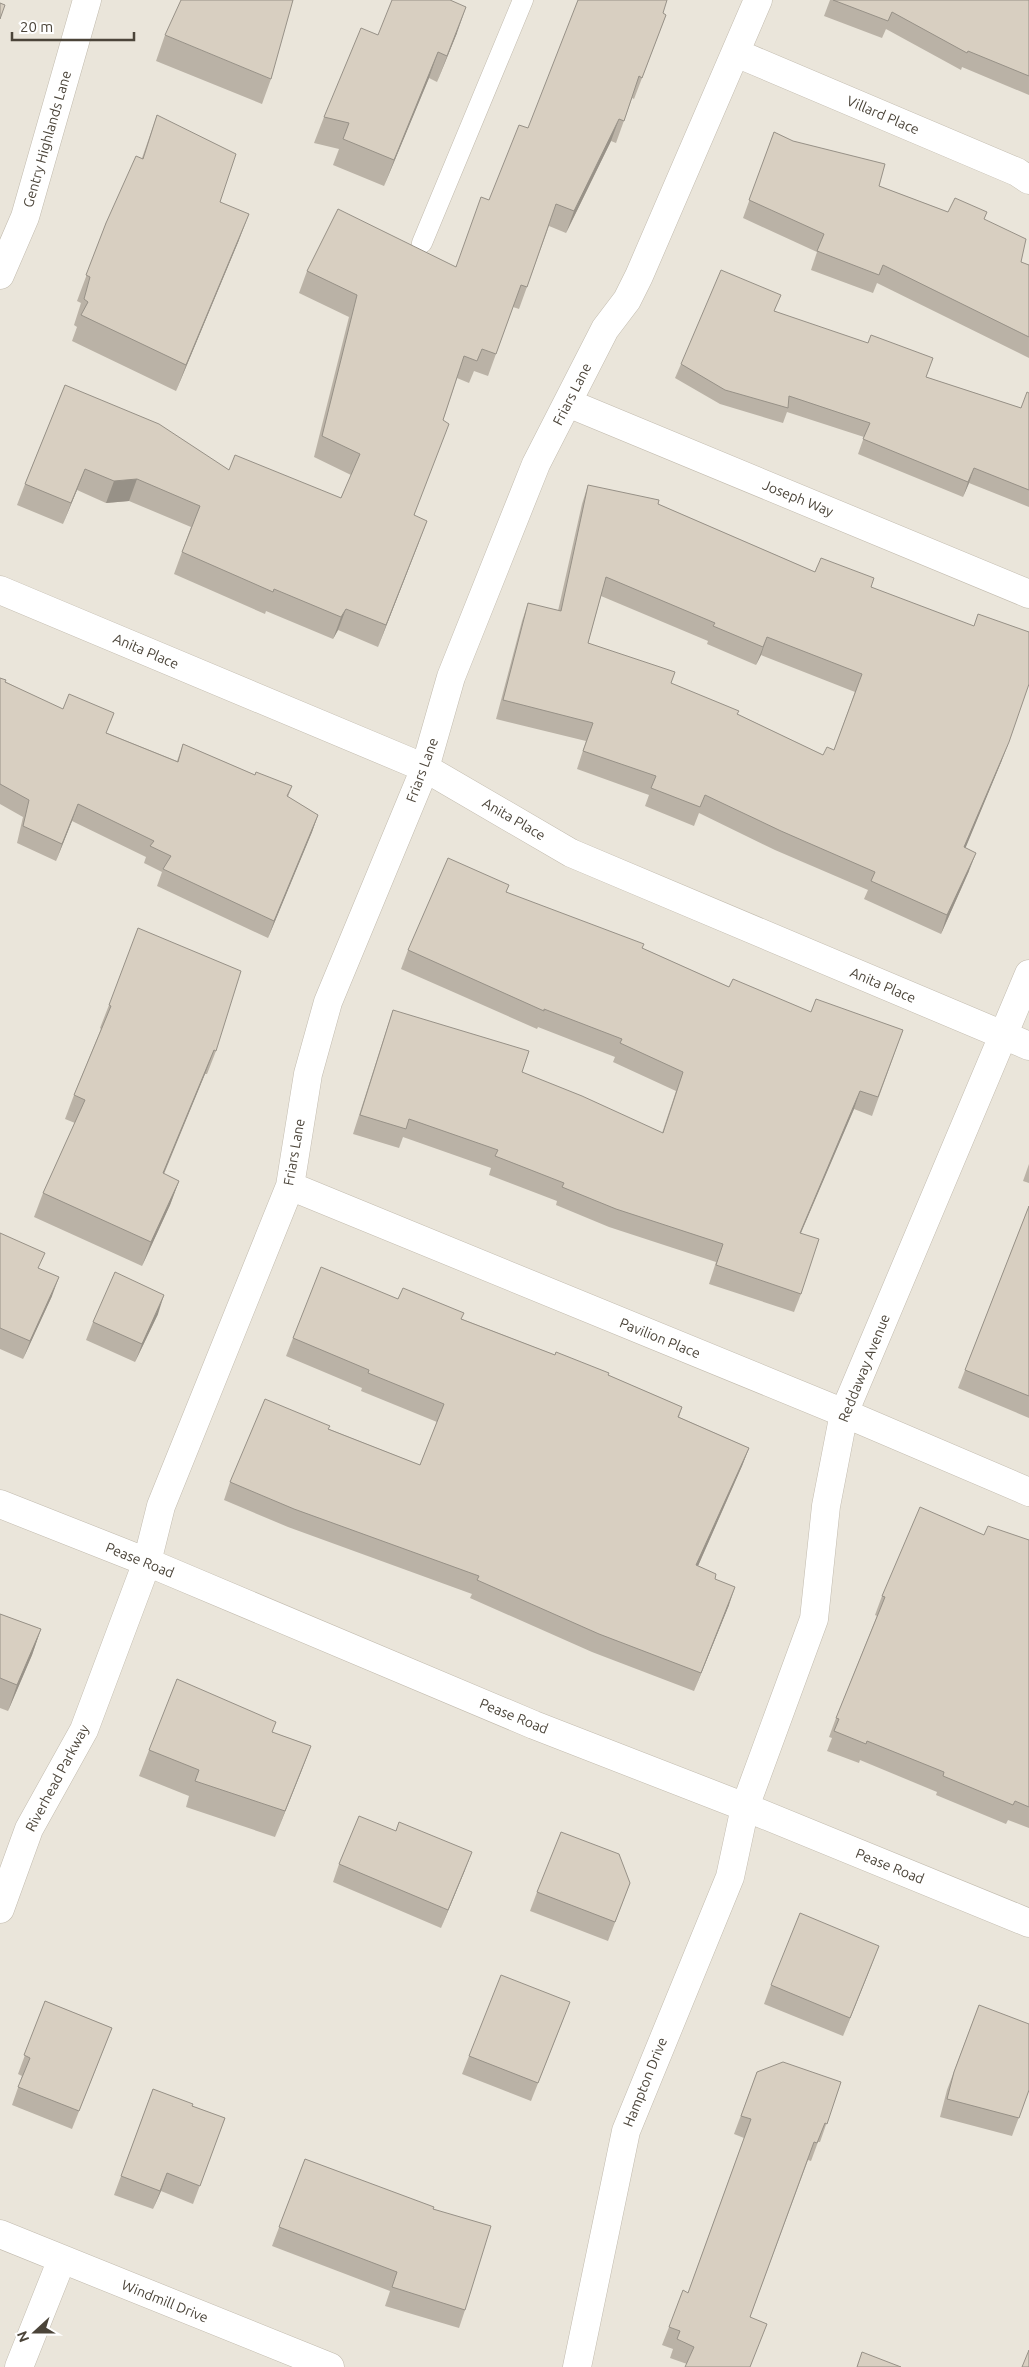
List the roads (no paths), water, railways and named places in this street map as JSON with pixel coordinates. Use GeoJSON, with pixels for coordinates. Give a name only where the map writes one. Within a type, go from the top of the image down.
{"type":"FeatureCollection","features":[{"type":"Feature","properties":{"kind":"street","name":"Gentry Highlands Lane"},"geometry":{"type":"LineString","coordinates":[[0,275],[25,217],[88,0]]}},
{"type":"Feature","properties":{"kind":"street","name":"Friars Lane"},"geometry":{"type":"LineString","coordinates":[[146,1562],[161,1506],[290,1186],[308,1074],[328,1002],[425,768],[451,677],[536,464],[605,329],[627,300],[639,276],[758,0]]}},
{"type":"Feature","properties":{"kind":"street","name":"Villard Place"},"geometry":{"type":"LineString","coordinates":[[736,53],[1017,172],[1029,180]]}},
{"type":"Feature","properties":{"kind":"street","name":"Joseph Way"},"geometry":{"type":"LineString","coordinates":[[568,403],[1029,594]]}},
{"type":"Feature","properties":{"kind":"street","name":"Anita Place"},"geometry":{"type":"LineString","coordinates":[[0,590],[425,768],[571,853],[1029,1046]]}},
{"type":"Feature","properties":{"kind":"street","name":"Reddaway Avenue"},"geometry":{"type":"LineString","coordinates":[[745,1807],[814,1619],[826,1506],[844,1413],[1029,974]]}},
{"type":"Feature","properties":{"kind":"street","name":"Pavilion Place"},"geometry":{"type":"LineString","coordinates":[[290,1186],[844,1413],[1029,1492]]}},
{"type":"Feature","properties":{"kind":"street","name":"Pease Road"},"geometry":{"type":"LineString","coordinates":[[0,1504],[146,1562],[534,1725],[745,1807],[1029,1923]]}},
{"type":"Feature","properties":{"kind":"street","name":"Riverhead Parkway"},"geometry":{"type":"LineString","coordinates":[[0,1909],[29,1829],[84,1730],[146,1562]]}},
{"type":"Feature","properties":{"kind":"street","name":"Hampton Drive"},"geometry":{"type":"LineString","coordinates":[[577,2367],[626,2131],[730,1877],[745,1807]]}},
{"type":"Feature","properties":{"kind":"street","name":"Windmill Drive"},"geometry":{"type":"LineString","coordinates":[[0,2234],[330,2367]]}},
{"type":"Feature","properties":{"kind":"street"},"geometry":{"type":"LineString","coordinates":[[19,2367],[62,2259]]}},
{"type":"Feature","properties":{"kind":"lane"},"geometry":{"type":"LineString","coordinates":[[422,243],[523,0]]}}]}
